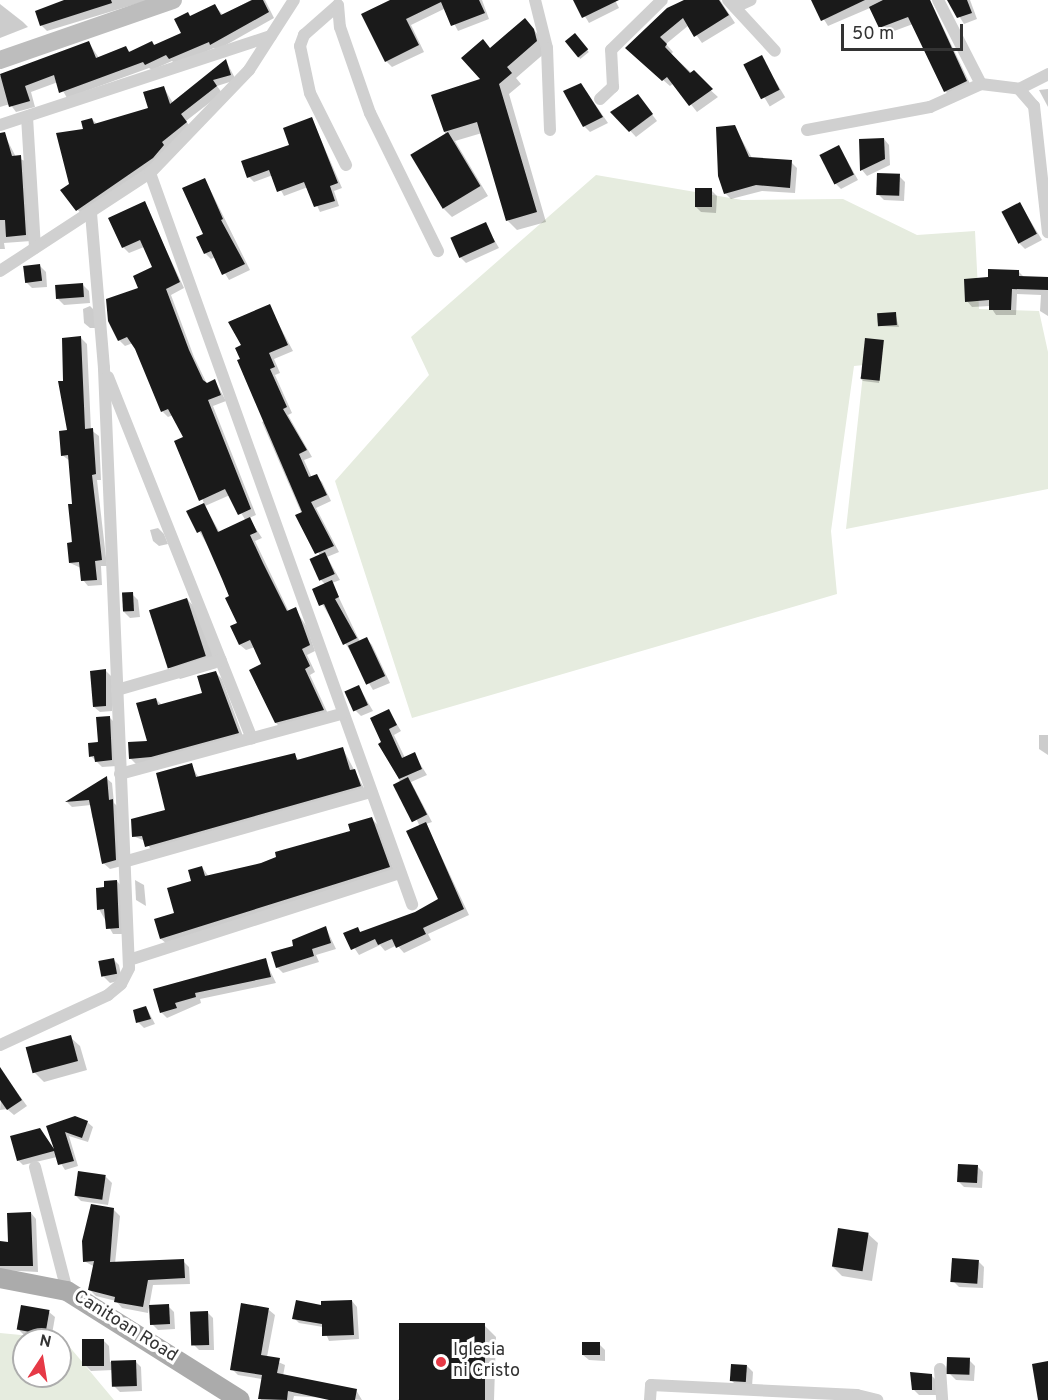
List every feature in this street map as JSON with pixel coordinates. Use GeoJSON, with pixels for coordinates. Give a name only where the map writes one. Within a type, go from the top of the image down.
{"type":"FeatureCollection","features":[{"type":"Feature","properties":{"kind":"main road"},"geometry":{"type":"LineString","coordinates":[[0,60],[173,0]]}},
{"type":"Feature","properties":{"kind":"main road","name":"Canitoan Road"},"geometry":{"type":"LineString","coordinates":[[0,1278],[68,1292],[240,1400]]}},
{"type":"Feature","properties":{"kind":"street"},"geometry":{"type":"LineString","coordinates":[[0,272],[150,173],[221,103],[271,36],[294,0]]}},
{"type":"Feature","properties":{"kind":"street"},"geometry":{"type":"LineString","coordinates":[[535,0],[547,48],[550,130]]}},
{"type":"Feature","properties":{"kind":"street"},"geometry":{"type":"LineString","coordinates":[[600,99],[613,87],[611,50],[662,0]]}},
{"type":"Feature","properties":{"kind":"street"},"geometry":{"type":"LineString","coordinates":[[731,4],[751,0]]}},
{"type":"Feature","properties":{"kind":"street"},"geometry":{"type":"LineString","coordinates":[[938,0],[981,84]]}},
{"type":"Feature","properties":{"kind":"street"},"geometry":{"type":"LineString","coordinates":[[342,2],[304,35],[300,46],[310,93],[346,165]]}},
{"type":"Feature","properties":{"kind":"street"},"geometry":{"type":"LineString","coordinates":[[342,2],[340,27],[370,113],[438,251]]}},
{"type":"Feature","properties":{"kind":"street"},"geometry":{"type":"LineString","coordinates":[[731,4],[775,51]]}},
{"type":"Feature","properties":{"kind":"street"},"geometry":{"type":"LineString","coordinates":[[0,126],[271,36]]}},
{"type":"Feature","properties":{"kind":"street"},"geometry":{"type":"LineString","coordinates":[[807,130],[930,107],[981,84],[1019,89],[1048,74]]}},
{"type":"Feature","properties":{"kind":"street"},"geometry":{"type":"LineString","coordinates":[[1019,89],[1034,106],[1048,232]]}},
{"type":"Feature","properties":{"kind":"street"},"geometry":{"type":"LineString","coordinates":[[27,117],[34,248]]}},
{"type":"Feature","properties":{"kind":"street"},"geometry":{"type":"LineString","coordinates":[[150,173],[341,714],[412,904]]}},
{"type":"Feature","properties":{"kind":"street"},"geometry":{"type":"LineString","coordinates":[[0,1045],[108,995],[127,975],[129,960],[127,861],[120,774],[104,368],[92,213]]}},
{"type":"Feature","properties":{"kind":"street"},"geometry":{"type":"LineString","coordinates":[[104,368],[252,738]]}},
{"type":"Feature","properties":{"kind":"street"},"geometry":{"type":"LineString","coordinates":[[117,690],[221,660]]}},
{"type":"Feature","properties":{"kind":"street"},"geometry":{"type":"LineString","coordinates":[[120,774],[341,714]]}},
{"type":"Feature","properties":{"kind":"street"},"geometry":{"type":"LineString","coordinates":[[127,861],[371,792]]}},
{"type":"Feature","properties":{"kind":"street"},"geometry":{"type":"LineString","coordinates":[[129,960],[400,873]]}},
{"type":"Feature","properties":{"kind":"street"},"geometry":{"type":"LineString","coordinates":[[35,1167],[68,1292]]}},
{"type":"Feature","properties":{"kind":"street"},"geometry":{"type":"LineString","coordinates":[[940,1369],[942,1400]]}},
{"type":"Feature","properties":{"kind":"street"},"geometry":{"type":"LineString","coordinates":[[650,1400],[651,1385],[857,1395],[877,1400]]}},
{"type":"Feature","properties":{"kind":"shaded area"},"geometry":{"type":"Polygon","coordinates":[[[596,175],[742,200],[843,199],[917,235],[975,231],[979,309],[1039,311],[1048,352],[1048,489],[846,529],[864,365],[854,366],[831,531],[837,594],[412,718],[335,481],[429,375],[411,337],[596,175]]]}},
{"type":"Feature","properties":{"kind":"shaded area"},"geometry":{"type":"Polygon","coordinates":[[[0,1333],[12,1334],[12,1388],[72,1388],[72,1350],[114,1400],[0,1400],[0,1333]]]}},
{"type":"Feature","properties":{"kind":"building"},"geometry":{"type":"Polygon","coordinates":[[[64,0],[111,0],[112,3],[40,26],[35,11],[64,0]]]}},
{"type":"Feature","properties":{"kind":"building"},"geometry":{"type":"Polygon","coordinates":[[[252,0],[263,0],[269,12],[210,45],[209,42],[169,59],[166,55],[145,65],[143,62],[59,93],[54,75],[25,86],[30,101],[9,107],[0,74],[89,41],[96,58],[126,46],[129,52],[152,41],[154,45],[181,33],[174,19],[188,12],[190,16],[215,4],[221,15],[252,0]]]}},
{"type":"Feature","properties":{"kind":"building"},"geometry":{"type":"Polygon","coordinates":[[[390,0],[479,0],[485,13],[451,26],[441,2],[406,19],[419,45],[385,62],[361,14],[390,0]]]}},
{"type":"Feature","properties":{"kind":"building"},"geometry":{"type":"Polygon","coordinates":[[[573,0],[619,0],[582,18],[573,0]]]}},
{"type":"Feature","properties":{"kind":"building"},"geometry":{"type":"Polygon","coordinates":[[[684,0],[719,0],[729,15],[694,37],[683,18],[660,37],[667,44],[665,47],[690,73],[694,70],[713,89],[689,106],[667,77],[662,81],[625,48],[667,8],[684,0]]]}},
{"type":"Feature","properties":{"kind":"building"},"geometry":{"type":"Polygon","coordinates":[[[811,0],[865,0],[821,21],[811,0]]]}},
{"type":"Feature","properties":{"kind":"building"},"geometry":{"type":"Polygon","coordinates":[[[883,0],[930,0],[967,81],[944,92],[908,17],[879,28],[869,7],[883,0]]]}},
{"type":"Feature","properties":{"kind":"building"},"geometry":{"type":"Polygon","coordinates":[[[947,0],[967,0],[972,13],[957,18],[947,0]]]}},
{"type":"Feature","properties":{"kind":"building"},"geometry":{"type":"Polygon","coordinates":[[[525,18],[534,29],[537,41],[507,67],[512,73],[499,84],[537,212],[506,221],[477,122],[444,132],[431,95],[480,79],[461,58],[483,39],[490,48],[525,18]]]}},
{"type":"Feature","properties":{"kind":"building"},"geometry":{"type":"Polygon","coordinates":[[[575,33],[588,49],[578,58],[565,41],[575,33]]]}},
{"type":"Feature","properties":{"kind":"building"},"geometry":{"type":"Polygon","coordinates":[[[762,55],[780,90],[761,99],[743,65],[762,55]]]}},
{"type":"Feature","properties":{"kind":"building"},"geometry":{"type":"Polygon","coordinates":[[[226,59],[231,75],[213,80],[217,86],[181,114],[187,122],[162,142],[164,145],[153,158],[76,211],[60,190],[69,184],[56,133],[83,129],[81,121],[92,118],[94,124],[148,108],[143,92],[164,86],[170,104],[226,59]]]}},
{"type":"Feature","properties":{"kind":"building"},"geometry":{"type":"Polygon","coordinates":[[[581,83],[603,117],[583,127],[563,91],[581,83]]]}},
{"type":"Feature","properties":{"kind":"building"},"geometry":{"type":"Polygon","coordinates":[[[638,94],[653,114],[629,132],[610,112],[638,94]]]}},
{"type":"Feature","properties":{"kind":"building"},"geometry":{"type":"Polygon","coordinates":[[[312,117],[338,183],[330,186],[335,201],[314,207],[304,182],[277,192],[269,170],[247,178],[241,161],[289,145],[283,128],[312,117]]]}},
{"type":"Feature","properties":{"kind":"building"},"geometry":{"type":"Polygon","coordinates":[[[735,125],[749,157],[792,160],[790,188],[756,185],[724,194],[718,176],[716,127],[735,125]]]}},
{"type":"Feature","properties":{"kind":"building"},"geometry":{"type":"Polygon","coordinates":[[[5,132],[12,156],[21,155],[26,235],[6,237],[5,220],[0,220],[0,133],[5,132]]]}},
{"type":"Feature","properties":{"kind":"building"},"geometry":{"type":"Polygon","coordinates":[[[448,132],[480,186],[443,209],[410,155],[448,132]]]}},
{"type":"Feature","properties":{"kind":"building"},"geometry":{"type":"Polygon","coordinates":[[[884,138],[885,159],[860,171],[859,139],[884,138]]]}},
{"type":"Feature","properties":{"kind":"building"},"geometry":{"type":"Polygon","coordinates":[[[839,145],[854,174],[834,184],[819,155],[839,145]]]}},
{"type":"Feature","properties":{"kind":"building"},"geometry":{"type":"Polygon","coordinates":[[[877,173],[900,174],[899,196],[876,195],[877,173]]]}},
{"type":"Feature","properties":{"kind":"building"},"geometry":{"type":"Polygon","coordinates":[[[205,178],[223,219],[221,220],[245,264],[222,275],[211,251],[204,254],[196,237],[203,234],[182,188],[205,178]]]}},
{"type":"Feature","properties":{"kind":"building"},"geometry":{"type":"Polygon","coordinates":[[[695,188],[712,188],[712,207],[695,207],[695,188]]]}},
{"type":"Feature","properties":{"kind":"building"},"geometry":{"type":"Polygon","coordinates":[[[145,201],[180,282],[166,289],[189,350],[203,380],[207,383],[215,379],[221,395],[208,400],[251,509],[238,515],[225,489],[199,501],[174,441],[183,437],[168,409],[161,412],[135,349],[127,337],[118,341],[108,321],[106,299],[138,288],[133,276],[152,267],[140,240],[122,248],[108,218],[145,201]]]}},
{"type":"Feature","properties":{"kind":"building"},"geometry":{"type":"Polygon","coordinates":[[[1020,202],[1037,234],[1018,244],[1001,212],[1020,202]]]}},
{"type":"Feature","properties":{"kind":"building"},"geometry":{"type":"Polygon","coordinates":[[[486,222],[495,242],[459,258],[450,238],[486,222]]]}},
{"type":"Feature","properties":{"kind":"building"},"geometry":{"type":"Polygon","coordinates":[[[40,264],[42,281],[25,283],[23,266],[40,264]]]}},
{"type":"Feature","properties":{"kind":"building"},"geometry":{"type":"Polygon","coordinates":[[[988,269],[1019,270],[1019,276],[1048,277],[1048,290],[1012,289],[1011,310],[989,310],[989,300],[965,302],[964,279],[988,277],[988,269]]]}},
{"type":"Feature","properties":{"kind":"building"},"geometry":{"type":"Polygon","coordinates":[[[83,283],[84,297],[56,299],[55,285],[83,283]]]}},
{"type":"Feature","properties":{"kind":"building"},"geometry":{"type":"Polygon","coordinates":[[[270,304],[288,345],[269,353],[275,367],[270,369],[287,407],[283,409],[307,450],[299,454],[309,477],[317,474],[327,495],[311,502],[334,546],[315,554],[295,515],[302,512],[237,360],[240,359],[235,348],[241,345],[228,322],[270,304]]]}},
{"type":"Feature","properties":{"kind":"building"},"geometry":{"type":"Polygon","coordinates":[[[896,312],[897,325],[878,326],[877,313],[896,312]]]}},
{"type":"Feature","properties":{"kind":"building"},"geometry":{"type":"Polygon","coordinates":[[[81,336],[85,429],[93,428],[96,474],[92,475],[102,560],[95,561],[97,580],[81,581],[79,562],[69,563],[67,543],[72,542],[68,504],[72,504],[68,455],[61,456],[59,431],[67,430],[58,381],[63,381],[62,338],[81,336]]]}},
{"type":"Feature","properties":{"kind":"building"},"geometry":{"type":"Polygon","coordinates":[[[865,338],[884,340],[880,381],[861,379],[865,338]]]}},
{"type":"Feature","properties":{"kind":"building"},"geometry":{"type":"Polygon","coordinates":[[[204,503],[218,532],[250,517],[257,532],[250,535],[263,563],[287,611],[296,607],[301,620],[310,645],[302,649],[310,666],[305,669],[324,710],[275,723],[249,670],[261,664],[250,640],[239,645],[230,626],[237,623],[225,598],[229,596],[201,531],[197,533],[186,511],[204,503]]]}},
{"type":"Feature","properties":{"kind":"building"},"geometry":{"type":"Polygon","coordinates":[[[325,552],[335,574],[319,581],[309,559],[325,552]]]}},
{"type":"Feature","properties":{"kind":"building"},"geometry":{"type":"Polygon","coordinates":[[[332,580],[339,597],[335,599],[357,638],[343,645],[324,604],[319,606],[312,589],[332,580]]]}},
{"type":"Feature","properties":{"kind":"building"},"geometry":{"type":"Polygon","coordinates":[[[133,592],[134,611],[123,612],[122,593],[133,592]]]}},
{"type":"Feature","properties":{"kind":"building"},"geometry":{"type":"Polygon","coordinates":[[[187,598],[206,656],[168,668],[149,610],[187,598]]]}},
{"type":"Feature","properties":{"kind":"building"},"geometry":{"type":"Polygon","coordinates":[[[367,637],[385,676],[366,685],[348,646],[367,637]]]}},
{"type":"Feature","properties":{"kind":"building"},"geometry":{"type":"Polygon","coordinates":[[[106,669],[106,706],[93,707],[90,671],[106,669]]]}},
{"type":"Feature","properties":{"kind":"building"},"geometry":{"type":"Polygon","coordinates":[[[216,671],[239,733],[151,757],[129,759],[128,742],[147,741],[136,703],[156,698],[158,705],[202,693],[197,676],[216,671]]]}},
{"type":"Feature","properties":{"kind":"building"},"geometry":{"type":"Polygon","coordinates":[[[359,685],[368,705],[353,712],[344,692],[359,685]]]}},
{"type":"Feature","properties":{"kind":"building"},"geometry":{"type":"Polygon","coordinates":[[[389,709],[397,725],[389,729],[402,758],[415,752],[422,769],[399,779],[378,744],[381,742],[370,718],[389,709]]]}},
{"type":"Feature","properties":{"kind":"building"},"geometry":{"type":"Polygon","coordinates":[[[110,716],[112,760],[95,762],[94,756],[89,757],[88,743],[98,742],[96,717],[110,716]]]}},
{"type":"Feature","properties":{"kind":"building"},"geometry":{"type":"Polygon","coordinates":[[[343,747],[350,770],[355,769],[361,786],[145,847],[142,836],[132,837],[131,819],[165,810],[156,773],[192,763],[196,777],[295,753],[297,760],[343,747]]]}},
{"type":"Feature","properties":{"kind":"building"},"geometry":{"type":"Polygon","coordinates":[[[107,776],[109,800],[113,799],[116,860],[102,864],[89,800],[65,802],[107,776]]]}},
{"type":"Feature","properties":{"kind":"building"},"geometry":{"type":"Polygon","coordinates":[[[408,777],[427,814],[412,822],[393,785],[408,777]]]}},
{"type":"Feature","properties":{"kind":"building"},"geometry":{"type":"Polygon","coordinates":[[[372,817],[390,867],[160,939],[154,919],[174,913],[167,888],[191,881],[188,870],[202,866],[205,876],[261,863],[276,857],[275,852],[350,831],[348,824],[372,817]]]}},
{"type":"Feature","properties":{"kind":"building"},"geometry":{"type":"Polygon","coordinates":[[[426,822],[464,909],[423,928],[426,934],[396,948],[392,939],[378,945],[375,939],[351,950],[343,933],[358,927],[360,932],[415,912],[438,899],[406,831],[426,822]]]}},
{"type":"Feature","properties":{"kind":"building"},"geometry":{"type":"Polygon","coordinates":[[[117,880],[119,928],[106,929],[104,909],[97,910],[96,888],[104,887],[104,881],[117,880]]]}},
{"type":"Feature","properties":{"kind":"building"},"geometry":{"type":"Polygon","coordinates":[[[326,926],[331,943],[312,949],[314,956],[276,968],[271,952],[293,946],[292,940],[326,926]]]}},
{"type":"Feature","properties":{"kind":"building"},"geometry":{"type":"Polygon","coordinates":[[[114,958],[117,974],[101,977],[98,961],[114,958]]]}},
{"type":"Feature","properties":{"kind":"building"},"geometry":{"type":"Polygon","coordinates":[[[266,958],[271,977],[195,993],[196,997],[175,1003],[177,1008],[160,1013],[153,989],[266,958]]]}},
{"type":"Feature","properties":{"kind":"building"},"geometry":{"type":"Polygon","coordinates":[[[146,1006],[151,1019],[136,1023],[133,1010],[146,1006]]]}},
{"type":"Feature","properties":{"kind":"building"},"geometry":{"type":"Polygon","coordinates":[[[71,1035],[78,1061],[33,1073],[26,1047],[71,1035]]]}},
{"type":"Feature","properties":{"kind":"building"},"geometry":{"type":"Polygon","coordinates":[[[0,1067],[22,1100],[7,1110],[0,1100],[0,1067]]]}},
{"type":"Feature","properties":{"kind":"building"},"geometry":{"type":"Polygon","coordinates":[[[75,1116],[88,1121],[82,1138],[65,1132],[74,1161],[58,1165],[54,1151],[17,1161],[10,1136],[40,1128],[54,1149],[46,1126],[75,1116]]]}},
{"type":"Feature","properties":{"kind":"building"},"geometry":{"type":"Polygon","coordinates":[[[958,1164],[978,1165],[977,1183],[957,1182],[958,1164]]]}},
{"type":"Feature","properties":{"kind":"building"},"geometry":{"type":"Polygon","coordinates":[[[78,1171],[106,1175],[102,1200],[75,1196],[78,1171]]]}},
{"type":"Feature","properties":{"kind":"building"},"geometry":{"type":"Polygon","coordinates":[[[91,1204],[114,1208],[110,1262],[184,1259],[185,1278],[148,1280],[143,1307],[114,1302],[115,1297],[88,1290],[94,1261],[83,1262],[82,1241],[91,1204]]]}},
{"type":"Feature","properties":{"kind":"building"},"geometry":{"type":"Polygon","coordinates":[[[31,1212],[33,1266],[0,1266],[0,1241],[8,1242],[7,1213],[31,1212]]]}},
{"type":"Feature","properties":{"kind":"building"},"geometry":{"type":"Polygon","coordinates":[[[838,1228],[869,1233],[863,1271],[832,1267],[838,1228]]]}},
{"type":"Feature","properties":{"kind":"building"},"geometry":{"type":"Polygon","coordinates":[[[952,1258],[979,1260],[977,1284],[950,1282],[952,1258]]]}},
{"type":"Feature","properties":{"kind":"building"},"geometry":{"type":"Polygon","coordinates":[[[296,1300],[321,1305],[321,1301],[352,1300],[354,1335],[322,1336],[322,1324],[292,1319],[296,1300]]]}},
{"type":"Feature","properties":{"kind":"building"},"geometry":{"type":"Polygon","coordinates":[[[241,1303],[269,1308],[261,1355],[280,1358],[277,1373],[357,1389],[355,1400],[329,1400],[288,1391],[287,1400],[258,1399],[262,1375],[230,1370],[241,1303]]]}},
{"type":"Feature","properties":{"kind":"building"},"geometry":{"type":"Polygon","coordinates":[[[169,1304],[170,1324],[150,1325],[149,1305],[169,1304]]]}},
{"type":"Feature","properties":{"kind":"building"},"geometry":{"type":"Polygon","coordinates":[[[21,1305],[50,1310],[46,1328],[17,1328],[21,1305]]]}},
{"type":"Feature","properties":{"kind":"building"},"geometry":{"type":"Polygon","coordinates":[[[208,1311],[209,1345],[191,1346],[190,1312],[208,1311]]]}},
{"type":"Feature","properties":{"kind":"building","name":"Iglesia ni Cristo"},"geometry":{"type":"Polygon","coordinates":[[[399,1323],[485,1323],[485,1400],[399,1400],[399,1323]]]}},
{"type":"Feature","properties":{"kind":"building"},"geometry":{"type":"Polygon","coordinates":[[[82,1339],[104,1339],[104,1366],[82,1366],[82,1339]]]}},
{"type":"Feature","properties":{"kind":"building"},"geometry":{"type":"Polygon","coordinates":[[[582,1342],[600,1342],[600,1355],[582,1355],[582,1342]]]}},
{"type":"Feature","properties":{"kind":"building"},"geometry":{"type":"Polygon","coordinates":[[[947,1357],[970,1358],[969,1375],[946,1374],[947,1357]]]}},
{"type":"Feature","properties":{"kind":"building"},"geometry":{"type":"Polygon","coordinates":[[[136,1360],[137,1386],[112,1387],[111,1361],[136,1360]]]}},
{"type":"Feature","properties":{"kind":"building"},"geometry":{"type":"Polygon","coordinates":[[[1048,1361],[1048,1400],[1038,1400],[1032,1364],[1048,1361]]]}},
{"type":"Feature","properties":{"kind":"building"},"geometry":{"type":"Polygon","coordinates":[[[731,1364],[747,1365],[746,1382],[730,1381],[731,1364]]]}},
{"type":"Feature","properties":{"kind":"building"},"geometry":{"type":"Polygon","coordinates":[[[910,1372],[932,1374],[932,1390],[912,1390],[910,1372]]]}},
{"type":"Feature","properties":{"kind":"place","name":"Iglesia ni Cristo"},"geometry":{"type":"Point","coordinates":[441,1362]}}]}
